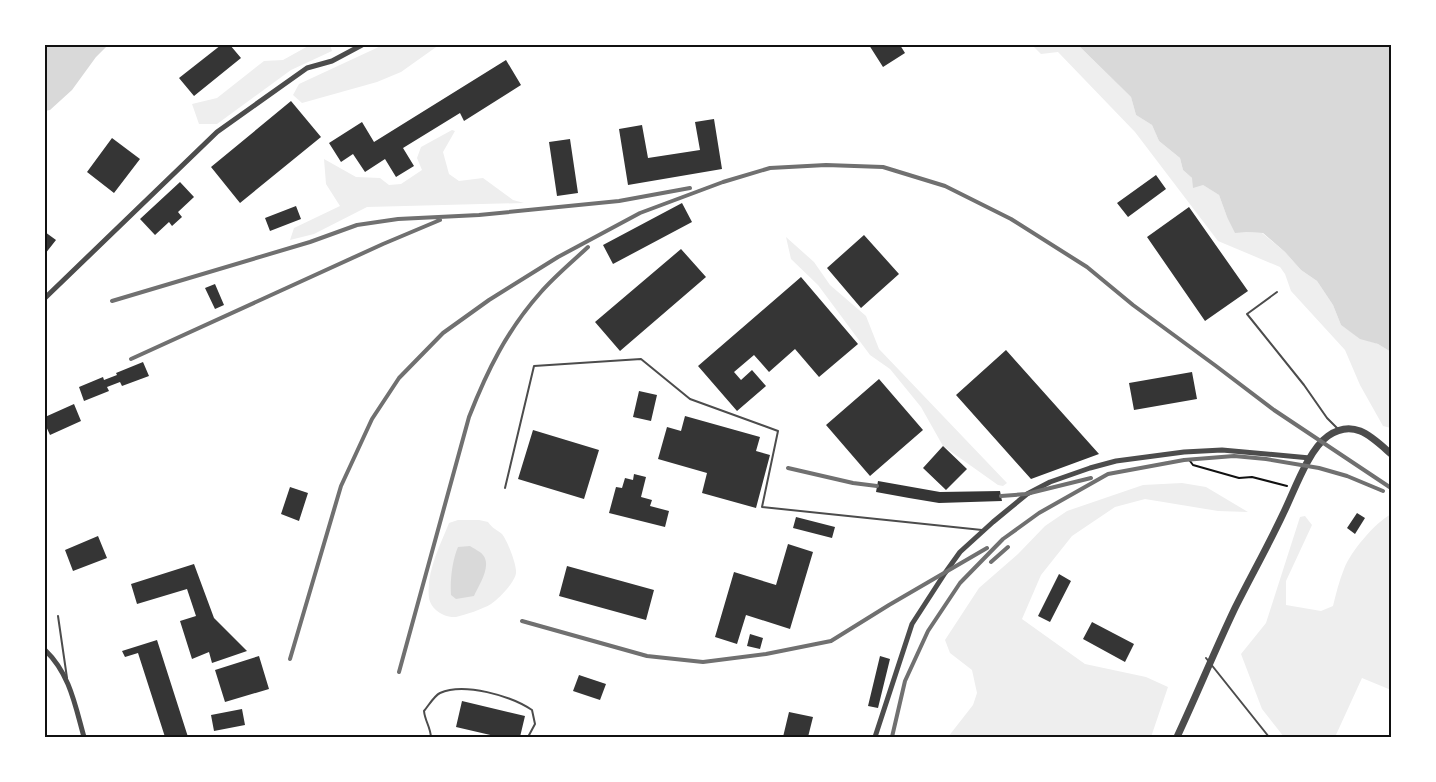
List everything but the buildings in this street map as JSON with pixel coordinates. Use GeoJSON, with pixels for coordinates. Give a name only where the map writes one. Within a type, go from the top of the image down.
{"type":"FeatureCollection","features":[{"type":"Feature","properties":{"kind":"street"},"geometry":{"type":"LineString","coordinates":[[45,298],[217,132],[307,68],[332,61],[362,45]]}},
{"type":"Feature","properties":{"kind":"street"},"geometry":{"type":"LineString","coordinates":[[1177,737],[1209,661],[1320,442],[1339,430],[1353,428],[1361,430],[1391,454]]}},
{"type":"Feature","properties":{"kind":"street"},"geometry":{"type":"LineString","coordinates":[[875,737],[912,624],[960,552],[1027,494],[1050,482],[1116,461],[1184,452],[1222,450],[1310,458]]}},
{"type":"Feature","properties":{"kind":"street"},"geometry":{"type":"LineString","coordinates":[[45,650],[54,659],[67,680],[84,737]]}},
{"type":"Feature","properties":{"kind":"lane"},"geometry":{"type":"LineString","coordinates":[[1277,292],[1247,314],[1305,385],[1327,418],[1339,430]]}},
{"type":"Feature","properties":{"kind":"lane"},"geometry":{"type":"LineString","coordinates":[[505,488],[534,366],[641,360],[690,399],[778,431],[762,507],[984,530]]}},
{"type":"Feature","properties":{"kind":"lane"},"geometry":{"type":"LineString","coordinates":[[58,616],[67,680]]}},
{"type":"Feature","properties":{"kind":"lane"},"geometry":{"type":"LineString","coordinates":[[1209,661],[1269,737]]}},
{"type":"Feature","properties":{"kind":"lane"},"geometry":{"type":"LineString","coordinates":[[431,737],[430,726],[425,720],[424,711],[440,694],[460,689],[484,691],[521,703],[532,710],[535,724],[528,737]]}},
{"type":"Feature","properties":{"kind":"path"},"geometry":{"type":"LineString","coordinates":[[1184,452],[1193,465],[1239,478],[1252,477],[1295,489]]}},
{"type":"Feature","properties":{"kind":"shaded area"},"geometry":{"type":"Polygon","coordinates":[[[45,45],[108,45],[96,57],[72,90],[50,110],[45,111],[45,45]]]}},
{"type":"Feature","properties":{"kind":"shaded area"},"geometry":{"type":"Polygon","coordinates":[[[310,45],[330,45],[332,51],[291,70],[217,124],[199,124],[192,104],[217,98],[264,61],[283,60],[310,45]]]}},
{"type":"Feature","properties":{"kind":"shaded area"},"geometry":{"type":"Polygon","coordinates":[[[383,45],[439,45],[401,72],[377,82],[302,103],[293,95],[299,84],[383,45]]]}},
{"type":"Feature","properties":{"kind":"shaded area"},"geometry":{"type":"Polygon","coordinates":[[[1032,45],[1078,45],[1131,97],[1136,115],[1152,125],[1159,141],[1180,158],[1183,170],[1219,195],[1227,217],[1246,232],[1262,233],[1285,252],[1301,270],[1317,281],[1333,305],[1341,325],[1360,338],[1378,344],[1391,352],[1391,428],[1383,426],[1360,385],[1345,350],[1291,291],[1280,267],[1218,241],[1135,132],[1058,52],[1041,54],[1032,45]]]}},
{"type":"Feature","properties":{"kind":"shaded area"},"geometry":{"type":"Polygon","coordinates":[[[1078,45],[1391,45],[1391,352],[1378,344],[1360,339],[1341,325],[1333,305],[1317,281],[1301,270],[1263,233],[1235,233],[1219,195],[1203,185],[1193,188],[1192,178],[1183,170],[1180,158],[1159,141],[1152,125],[1136,115],[1131,97],[1078,45]]]}},
{"type":"Feature","properties":{"kind":"shaded area"},"geometry":{"type":"Polygon","coordinates":[[[452,130],[455,131],[443,152],[449,174],[459,181],[483,178],[513,200],[524,203],[367,207],[314,234],[290,240],[294,228],[340,206],[326,184],[324,159],[356,177],[380,178],[389,185],[401,184],[422,170],[417,158],[421,147],[452,130]]]}},
{"type":"Feature","properties":{"kind":"shaded area"},"geometry":{"type":"Polygon","coordinates":[[[786,237],[814,262],[830,285],[866,316],[879,349],[1007,483],[1003,486],[998,485],[943,446],[921,407],[890,369],[870,355],[818,285],[791,259],[786,237]]]}},
{"type":"Feature","properties":{"kind":"shaded area"},"geometry":{"type":"Polygon","coordinates":[[[1182,483],[1206,487],[1248,512],[1218,511],[1145,499],[1115,507],[1072,536],[1041,575],[1022,619],[1085,664],[1146,677],[1168,687],[1151,737],[948,737],[973,705],[977,693],[972,670],[950,653],[945,640],[979,588],[1018,554],[1045,526],[1067,511],[1143,485],[1182,483]]]}},
{"type":"Feature","properties":{"kind":"shaded area"},"geometry":{"type":"Polygon","coordinates":[[[1391,514],[1391,690],[1362,678],[1335,737],[1284,737],[1262,709],[1241,654],[1266,623],[1300,517],[1305,516],[1312,525],[1286,581],[1286,605],[1321,611],[1333,606],[1344,569],[1358,546],[1378,524],[1391,514]]]}},
{"type":"Feature","properties":{"kind":"shaded area"},"geometry":{"type":"Polygon","coordinates":[[[458,520],[488,522],[502,534],[515,564],[516,573],[506,590],[491,604],[452,617],[443,615],[433,606],[429,598],[429,588],[434,559],[449,523],[458,520]]]}},
{"type":"Feature","properties":{"kind":"shaded area"},"geometry":{"type":"Polygon","coordinates":[[[470,546],[483,555],[485,570],[474,596],[456,599],[451,595],[454,558],[458,547],[470,546]]]}},
{"type":"Feature","properties":{"kind":"railway"},"geometry":{"type":"LineString","coordinates":[[290,659],[341,486],[372,419],[399,378],[443,333],[489,300],[558,257],[640,213],[723,182],[770,168],[826,165],[883,167],[945,186],[1011,219],[1087,267],[1133,305],[1274,410],[1391,488]]}},
{"type":"Feature","properties":{"kind":"railway"},"geometry":{"type":"LineString","coordinates":[[112,301],[310,242],[357,225],[398,219],[479,215],[619,201],[690,188]]}},
{"type":"Feature","properties":{"kind":"railway"},"geometry":{"type":"LineString","coordinates":[[131,359],[440,220]]}},
{"type":"Feature","properties":{"kind":"railway"},"geometry":{"type":"LineString","coordinates":[[399,672],[469,417],[483,383],[508,336],[529,306],[552,280],[588,247]]}},
{"type":"Feature","properties":{"kind":"railway"},"geometry":{"type":"LineString","coordinates":[[892,737],[905,681],[928,631],[960,583],[1003,539],[1039,513],[1108,474],[1184,460],[1234,456],[1319,468],[1347,476],[1383,491]]}},
{"type":"Feature","properties":{"kind":"railway"},"geometry":{"type":"LineString","coordinates":[[788,468],[853,483],[877,486]]}},
{"type":"Feature","properties":{"kind":"railway"},"geometry":{"type":"LineString","coordinates":[[1001,496],[1026,494],[1091,478]]}},
{"type":"Feature","properties":{"kind":"railway"},"geometry":{"type":"LineString","coordinates":[[991,562],[1008,547]]}},
{"type":"Feature","properties":{"kind":"railway"},"geometry":{"type":"LineString","coordinates":[[522,621],[647,656],[703,662],[766,654],[831,641],[987,548]]}}]}
